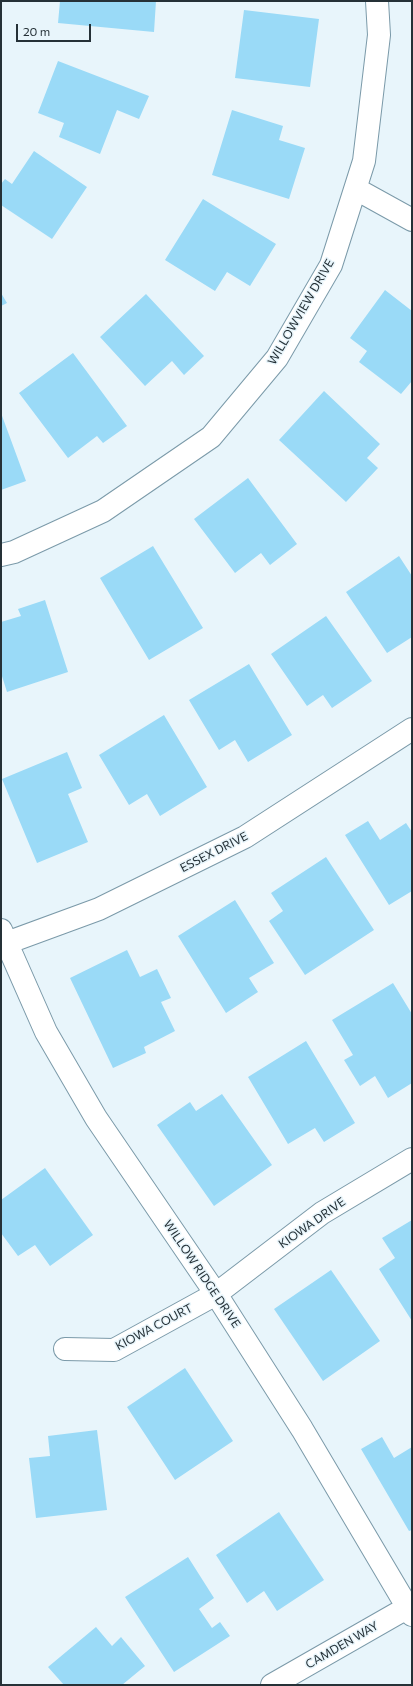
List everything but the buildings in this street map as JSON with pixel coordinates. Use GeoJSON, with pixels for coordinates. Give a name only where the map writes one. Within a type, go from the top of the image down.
{"type":"FeatureCollection","features":[{"type":"Feature","properties":{"kind":"street","name":"WILLOWVIEW DRIVE"},"geometry":{"type":"LineString","coordinates":[[1,555],[14,552],[103,511],[211,437],[277,358],[331,265],[364,161],[379,35],[377,1]]}},
{"type":"Feature","properties":{"kind":"street"},"geometry":{"type":"LineString","coordinates":[[356,189],[412,220]]}},
{"type":"Feature","properties":{"kind":"street","name":"ESSEX DRIVE"},"geometry":{"type":"LineString","coordinates":[[3,939],[99,909],[245,837],[412,729]]}},
{"type":"Feature","properties":{"kind":"street","name":"WILLOW RIDGE DRIVE"},"geometry":{"type":"LineString","coordinates":[[3,939],[46,1032],[96,1118],[216,1294],[302,1429],[411,1609]]}},
{"type":"Feature","properties":{"kind":"street","name":"KIOWA DRIVE"},"geometry":{"type":"LineString","coordinates":[[216,1294],[322,1213],[412,1159]]}},
{"type":"Feature","properties":{"kind":"street","name":"KIOWA COURT"},"geometry":{"type":"LineString","coordinates":[[65,1349],[114,1350],[216,1294]]}},
{"type":"Feature","properties":{"kind":"street","name":"CAMDEN WAY"},"geometry":{"type":"LineString","coordinates":[[272,1685],[411,1609]]}}]}
